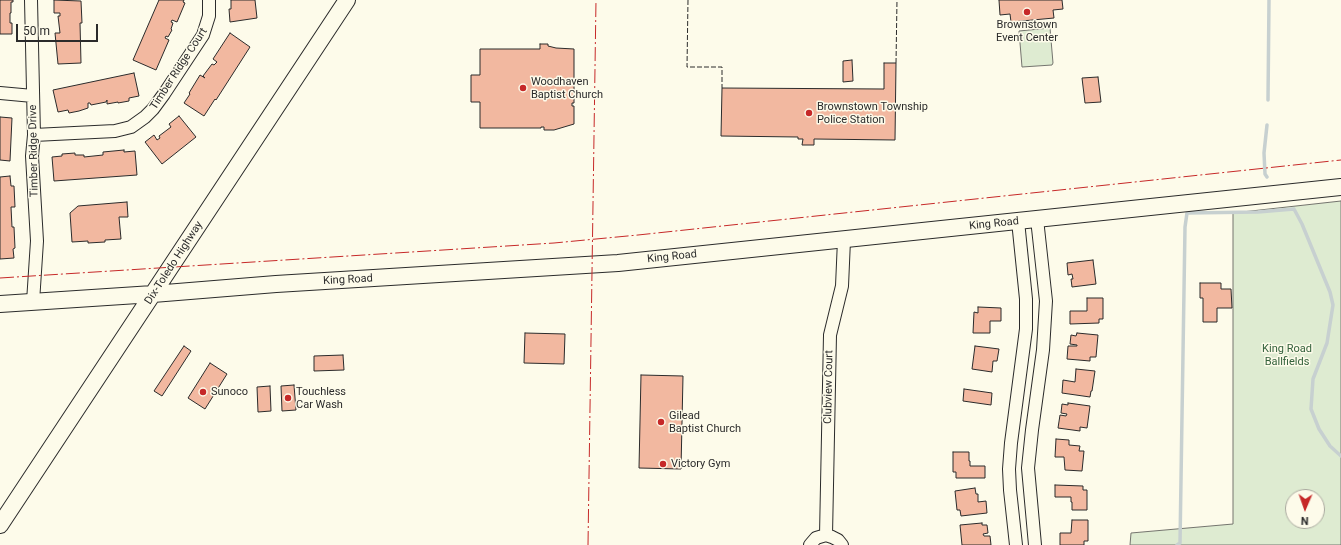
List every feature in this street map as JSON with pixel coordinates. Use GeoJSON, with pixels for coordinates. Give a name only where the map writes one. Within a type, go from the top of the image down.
{"type":"FeatureCollection","features":[{"type":"Feature","properties":{"kind":"main road","name":"Dix-Toledo Highway"},"geometry":{"type":"LineString","coordinates":[[0,525],[347,0]]}},
{"type":"Feature","properties":{"kind":"main road","name":"King Road"},"geometry":{"type":"LineString","coordinates":[[0,304],[276,284],[608,264],[1341,187]]}},
{"type":"Feature","properties":{"kind":"street","name":"Timber Ridge Drive"},"geometry":{"type":"LineString","coordinates":[[31,0],[34,135],[32,156],[38,241],[33,302]]}},
{"type":"Feature","properties":{"kind":"street","name":"Timber Ridge Court"},"geometry":{"type":"LineString","coordinates":[[34,135],[115,131],[130,127],[145,118],[164,94],[203,35],[209,16],[209,0]]}},
{"type":"Feature","properties":{"kind":"street"},"geometry":{"type":"LineString","coordinates":[[0,93],[33,96]]}},
{"type":"Feature","properties":{"kind":"street"},"geometry":{"type":"LineString","coordinates":[[1035,545],[1028,468],[1043,350],[1046,301],[1038,219]]}},
{"type":"Feature","properties":{"kind":"street"},"geometry":{"type":"LineString","coordinates":[[1016,545],[1009,469],[1026,328],[1026,299],[1018,221]]}},
{"type":"Feature","properties":{"kind":"street","name":"Clubview Court"},"geometry":{"type":"LineString","coordinates":[[826,535],[830,335],[842,286],[844,240]]}},
{"type":"Feature","properties":{"kind":"street"},"geometry":{"type":"LineString","coordinates":[[1026,328],[1045,331]]}},
{"type":"Feature","properties":{"kind":"street"},"geometry":{"type":"LineString","coordinates":[[1013,426],[1032,430]]}},
{"type":"Feature","properties":{"kind":"street"},"geometry":{"type":"LineString","coordinates":[[1014,527],[1033,524]]}},
{"type":"Feature","properties":{"kind":"street"},"geometry":{"type":"LineString","coordinates":[[810,545],[816,538],[826,535],[838,540],[842,545]]}},
{"type":"Feature","properties":{"kind":"green space"},"geometry":{"type":"Polygon","coordinates":[[[1050,28],[1052,65],[1022,67],[1019,31],[1050,28]]]}},
{"type":"Feature","properties":{"kind":"green space","name":"King Road Ballfields"},"geometry":{"type":"Polygon","coordinates":[[[1341,201],[1341,545],[1130,545],[1131,533],[1233,524],[1233,213],[1341,201]]]}},
{"type":"Feature","properties":{"kind":"building"},"geometry":{"type":"Polygon","coordinates":[[[0,0],[13,0],[13,2],[11,2],[10,13],[12,34],[0,34],[0,0]]]}},
{"type":"Feature","properties":{"kind":"building"},"geometry":{"type":"Polygon","coordinates":[[[54,0],[81,1],[81,63],[58,64],[55,33],[60,33],[58,16],[60,16],[60,13],[54,13],[54,0]]]}},
{"type":"Feature","properties":{"kind":"building"},"geometry":{"type":"Polygon","coordinates":[[[159,0],[184,0],[183,2],[185,3],[177,22],[172,20],[171,22],[173,23],[172,30],[168,37],[166,36],[165,38],[169,40],[156,70],[133,60],[159,0]]]}},
{"type":"Feature","properties":{"kind":"building"},"geometry":{"type":"Polygon","coordinates":[[[231,0],[255,0],[257,18],[230,22],[229,9],[231,9],[231,0]]]}},
{"type":"Feature","properties":{"kind":"building","name":"Brownstown Event Center"},"geometry":{"type":"Polygon","coordinates":[[[999,0],[1062,0],[1063,9],[1053,10],[1054,18],[1011,22],[1010,14],[1000,15],[999,0]]]}},
{"type":"Feature","properties":{"kind":"building"},"geometry":{"type":"Polygon","coordinates":[[[230,33],[250,47],[204,116],[184,103],[200,75],[205,78],[203,76],[212,64],[214,65],[217,62],[213,59],[230,33]]]}},
{"type":"Feature","properties":{"kind":"building","name":"Woodhaven Baptist Church"},"geometry":{"type":"Polygon","coordinates":[[[540,44],[548,44],[548,46],[556,48],[574,49],[574,103],[572,103],[572,106],[574,106],[574,124],[554,130],[544,130],[544,127],[480,128],[480,102],[471,102],[471,75],[480,75],[480,49],[540,49],[540,44]]]}},
{"type":"Feature","properties":{"kind":"building"},"geometry":{"type":"Polygon","coordinates":[[[852,60],[853,81],[843,82],[843,61],[852,60]]]}},
{"type":"Feature","properties":{"kind":"building","name":"Brownstown Township Police Station"},"geometry":{"type":"Polygon","coordinates":[[[884,63],[896,63],[895,140],[814,139],[814,145],[802,145],[803,139],[798,139],[798,137],[721,136],[722,88],[884,89],[884,63]]]}},
{"type":"Feature","properties":{"kind":"building"},"geometry":{"type":"Polygon","coordinates":[[[134,73],[139,96],[129,98],[129,101],[118,103],[107,104],[107,100],[106,102],[91,105],[88,103],[88,108],[69,113],[68,110],[58,112],[53,90],[134,73]]]}},
{"type":"Feature","properties":{"kind":"building"},"geometry":{"type":"Polygon","coordinates":[[[1098,77],[1101,102],[1085,103],[1082,78],[1098,77]]]}},
{"type":"Feature","properties":{"kind":"building"},"geometry":{"type":"Polygon","coordinates":[[[179,116],[196,137],[162,164],[145,142],[154,135],[157,140],[160,138],[159,136],[171,127],[169,124],[179,116]]]}},
{"type":"Feature","properties":{"kind":"building"},"geometry":{"type":"Polygon","coordinates":[[[0,117],[12,118],[10,161],[0,160],[0,117]]]}},
{"type":"Feature","properties":{"kind":"building"},"geometry":{"type":"Polygon","coordinates":[[[124,150],[124,152],[135,151],[137,175],[54,181],[52,157],[62,156],[62,154],[75,153],[75,155],[84,155],[84,157],[103,155],[103,152],[124,150]]]}},
{"type":"Feature","properties":{"kind":"building"},"geometry":{"type":"Polygon","coordinates":[[[10,176],[11,186],[14,186],[15,207],[11,207],[12,227],[14,227],[14,258],[0,259],[0,177],[10,176]]]}},
{"type":"Feature","properties":{"kind":"building"},"geometry":{"type":"Polygon","coordinates":[[[127,202],[128,217],[119,217],[121,239],[105,240],[105,242],[72,242],[70,213],[78,206],[127,202]]]}},
{"type":"Feature","properties":{"kind":"building"},"geometry":{"type":"Polygon","coordinates":[[[1093,260],[1096,284],[1072,287],[1072,274],[1068,275],[1067,263],[1093,260]]]}},
{"type":"Feature","properties":{"kind":"building"},"geometry":{"type":"Polygon","coordinates":[[[1200,283],[1221,283],[1221,289],[1231,289],[1232,308],[1217,308],[1217,322],[1203,322],[1203,298],[1200,298],[1200,283]]]}},
{"type":"Feature","properties":{"kind":"building"},"geometry":{"type":"Polygon","coordinates":[[[1087,298],[1103,298],[1103,319],[1099,319],[1099,323],[1070,324],[1070,311],[1087,311],[1087,298]]]}},
{"type":"Feature","properties":{"kind":"building"},"geometry":{"type":"Polygon","coordinates":[[[978,307],[1001,308],[1001,321],[990,321],[990,333],[973,333],[974,312],[978,313],[978,307]]]}},
{"type":"Feature","properties":{"kind":"building"},"geometry":{"type":"Polygon","coordinates":[[[525,333],[565,334],[564,364],[524,363],[525,333]]]}},
{"type":"Feature","properties":{"kind":"building"},"geometry":{"type":"Polygon","coordinates":[[[1077,333],[1098,335],[1096,357],[1090,357],[1090,361],[1067,359],[1068,346],[1077,346],[1070,344],[1071,335],[1076,336],[1077,333]]]}},
{"type":"Feature","properties":{"kind":"building"},"geometry":{"type":"Polygon","coordinates":[[[184,346],[191,351],[162,396],[154,391],[184,346]]]}},
{"type":"Feature","properties":{"kind":"building"},"geometry":{"type":"Polygon","coordinates":[[[975,346],[999,349],[997,361],[993,361],[992,372],[972,369],[975,346]]]}},
{"type":"Feature","properties":{"kind":"building"},"geometry":{"type":"Polygon","coordinates":[[[343,355],[344,370],[314,371],[314,356],[343,355]]]}},
{"type":"Feature","properties":{"kind":"building"},"geometry":{"type":"Polygon","coordinates":[[[210,363],[227,374],[205,409],[188,398],[210,363]]]}},
{"type":"Feature","properties":{"kind":"building"},"geometry":{"type":"Polygon","coordinates":[[[1076,369],[1095,371],[1090,397],[1062,393],[1063,380],[1075,382],[1076,369]]]}},
{"type":"Feature","properties":{"kind":"building","name":"Gilead Baptist Church"},"geometry":{"type":"Polygon","coordinates":[[[641,375],[683,376],[681,469],[639,468],[641,375]]]}},
{"type":"Feature","properties":{"kind":"building","name":"Touchless Car Wash"},"geometry":{"type":"Polygon","coordinates":[[[294,385],[296,410],[282,411],[281,386],[294,385]]]}},
{"type":"Feature","properties":{"kind":"building","name":"Touchless Car Wash"},"geometry":{"type":"Polygon","coordinates":[[[270,386],[271,411],[258,412],[257,387],[270,386]]]}},
{"type":"Feature","properties":{"kind":"building"},"geometry":{"type":"Polygon","coordinates":[[[964,389],[992,393],[991,405],[963,401],[964,389]]]}},
{"type":"Feature","properties":{"kind":"building"},"geometry":{"type":"Polygon","coordinates":[[[1068,403],[1090,406],[1087,428],[1080,427],[1080,431],[1058,428],[1060,415],[1066,416],[1067,414],[1061,413],[1062,404],[1068,405],[1068,403]]]}},
{"type":"Feature","properties":{"kind":"building"},"geometry":{"type":"Polygon","coordinates":[[[1056,439],[1069,440],[1069,445],[1080,446],[1079,451],[1084,451],[1082,471],[1065,470],[1064,457],[1055,457],[1056,439]]]}},
{"type":"Feature","properties":{"kind":"building"},"geometry":{"type":"Polygon","coordinates":[[[953,452],[969,452],[970,466],[985,466],[985,478],[956,478],[956,472],[953,472],[953,452]]]}},
{"type":"Feature","properties":{"kind":"building"},"geometry":{"type":"Polygon","coordinates":[[[1055,485],[1083,486],[1083,490],[1087,490],[1087,510],[1072,510],[1071,497],[1055,497],[1055,485]]]}},
{"type":"Feature","properties":{"kind":"building"},"geometry":{"type":"Polygon","coordinates":[[[975,488],[976,494],[978,494],[978,502],[986,501],[987,513],[961,516],[960,510],[957,510],[955,491],[975,488]]]}},
{"type":"Feature","properties":{"kind":"building"},"geometry":{"type":"Polygon","coordinates":[[[1072,520],[1088,520],[1088,541],[1084,541],[1084,545],[1060,545],[1060,533],[1071,533],[1072,520]]]}},
{"type":"Feature","properties":{"kind":"building"},"geometry":{"type":"Polygon","coordinates":[[[982,523],[982,525],[987,525],[988,533],[983,534],[984,536],[990,536],[991,545],[962,545],[960,525],[982,523]]]}},
{"type":"Feature","properties":{"kind":"waterway"},"geometry":{"type":"LineString","coordinates":[[1268,100],[1269,0]]}},
{"type":"Feature","properties":{"kind":"waterway"},"geometry":{"type":"LineString","coordinates":[[1267,125],[1264,153],[1265,174],[1267,177]]}},
{"type":"Feature","properties":{"kind":"waterway"},"geometry":{"type":"LineString","coordinates":[[1177,545],[1180,543],[1185,227],[1187,213],[1258,212],[1294,209],[1302,224],[1330,292],[1333,305],[1327,343],[1313,379],[1311,409],[1319,429],[1330,446],[1341,456]]}},
{"type":"Feature","properties":{"kind":"fence"},"geometry":{"type":"LineString","coordinates":[[688,0],[687,67],[722,67],[722,88]]}},
{"type":"Feature","properties":{"kind":"fence"},"geometry":{"type":"LineString","coordinates":[[896,63],[897,0]]}},
{"type":"Feature","properties":{"kind":"power"},"geometry":{"type":"LineString","coordinates":[[588,545],[596,0]]}},
{"type":"Feature","properties":{"kind":"power"},"geometry":{"type":"LineString","coordinates":[[0,278],[554,243],[1341,160]]}},
{"type":"Feature","properties":{"kind":"place","name":"Brownstown Event Center"},"geometry":{"type":"Point","coordinates":[1027,12]}},
{"type":"Feature","properties":{"kind":"place","name":"Woodhaven Baptist Church"},"geometry":{"type":"Point","coordinates":[523,88]}},
{"type":"Feature","properties":{"kind":"place","name":"Brownstown Township Police Station"},"geometry":{"type":"Point","coordinates":[809,113]}},
{"type":"Feature","properties":{"kind":"place","name":"Sunoco"},"geometry":{"type":"Point","coordinates":[203,392]}},
{"type":"Feature","properties":{"kind":"place","name":"Touchless Car Wash"},"geometry":{"type":"Point","coordinates":[288,398]}},
{"type":"Feature","properties":{"kind":"place","name":"Gilead Baptist Church"},"geometry":{"type":"Point","coordinates":[661,422]}},
{"type":"Feature","properties":{"kind":"place","name":"Victory Gym"},"geometry":{"type":"Point","coordinates":[663,464]}}]}
